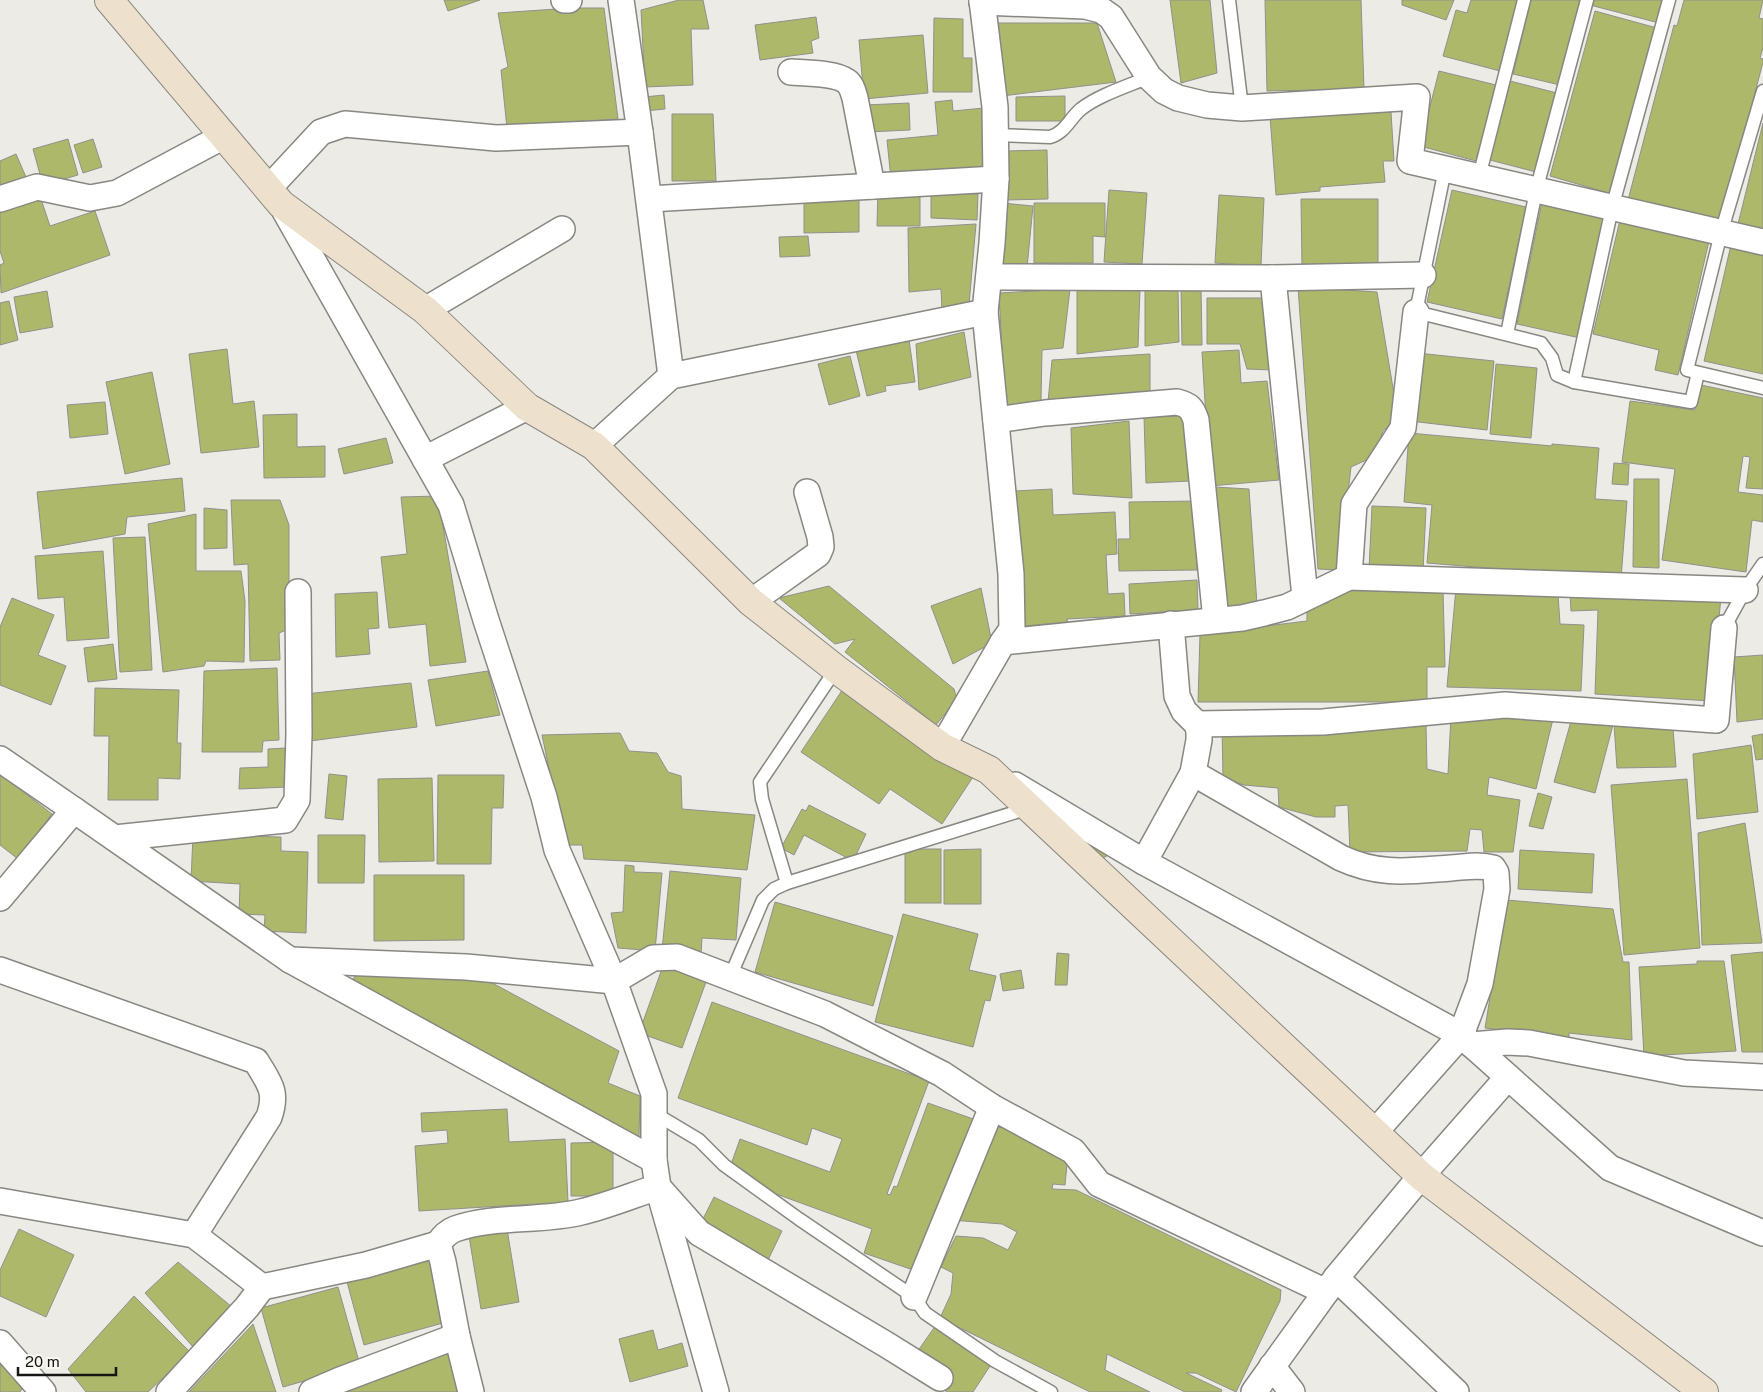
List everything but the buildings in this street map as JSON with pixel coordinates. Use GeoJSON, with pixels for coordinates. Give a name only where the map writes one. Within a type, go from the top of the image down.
{"type":"FeatureCollection","features":[{"type":"Feature","properties":{"kind":"street"},"geometry":{"type":"LineString","coordinates":[[109,0],[275,196],[451,505],[486,620],[544,797],[557,850],[614,982],[654,1094],[654,1160],[658,1187],[716,1392]]}},
{"type":"Feature","properties":{"kind":"street"},"geometry":{"type":"LineString","coordinates":[[564,0],[569,0]]}},
{"type":"Feature","properties":{"kind":"street"},"geometry":{"type":"LineString","coordinates":[[621,0],[649,199],[671,376]]}},
{"type":"Feature","properties":{"kind":"street"},"geometry":{"type":"LineString","coordinates":[[942,747],[1002,642],[1012,629],[1011,574],[985,312],[996,178],[995,107],[982,1],[1085,6],[1101,10],[1111,17],[1121,31],[1149,78],[1164,91],[1178,98],[1207,105],[1242,108],[1417,97],[1410,161],[1763,242]]}},
{"type":"Feature","properties":{"kind":"street"},"geometry":{"type":"LineString","coordinates":[[791,72],[834,76],[845,80],[852,87],[856,98],[872,186]]}},
{"type":"Feature","properties":{"kind":"street"},"geometry":{"type":"LineString","coordinates":[[275,196],[321,132],[345,124],[496,138],[640,132]]}},
{"type":"Feature","properties":{"kind":"street"},"geometry":{"type":"LineString","coordinates":[[0,199],[37,187],[90,198],[117,194],[224,136]]}},
{"type":"Feature","properties":{"kind":"street"},"geometry":{"type":"LineString","coordinates":[[649,199],[996,178]]}},
{"type":"Feature","properties":{"kind":"street"},"geometry":{"type":"LineString","coordinates":[[275,196],[425,310],[527,406],[594,446],[750,602],[942,747],[989,770],[1144,862],[1467,1040],[1610,1168],[1763,1232]]}},
{"type":"Feature","properties":{"kind":"street"},"geometry":{"type":"LineString","coordinates":[[425,310],[562,229]]}},
{"type":"Feature","properties":{"kind":"street"},"geometry":{"type":"LineString","coordinates":[[989,277],[1273,278],[1423,275]]}},
{"type":"Feature","properties":{"kind":"street"},"geometry":{"type":"LineString","coordinates":[[1273,278],[1305,597]]}},
{"type":"Feature","properties":{"kind":"street"},"geometry":{"type":"LineString","coordinates":[[594,446],[671,376],[985,312]]}},
{"type":"Feature","properties":{"kind":"street"},"geometry":{"type":"LineString","coordinates":[[1349,577],[1354,504],[1403,428],[1416,312]]}},
{"type":"Feature","properties":{"kind":"street"},"geometry":{"type":"LineString","coordinates":[[996,420],[1177,402],[1187,404],[1192,409],[1196,420],[1216,620]]}},
{"type":"Feature","properties":{"kind":"street"},"geometry":{"type":"LineString","coordinates":[[425,459],[527,406]]}},
{"type":"Feature","properties":{"kind":"street"},"geometry":{"type":"LineString","coordinates":[[750,602],[818,554],[821,546],[820,537],[807,492]]}},
{"type":"Feature","properties":{"kind":"street"},"geometry":{"type":"LineString","coordinates":[[1002,642],[1264,614],[1287,606],[1349,577],[1745,590]]}},
{"type":"Feature","properties":{"kind":"street"},"geometry":{"type":"LineString","coordinates":[[115,838],[285,820],[297,800],[299,734],[298,592]]}},
{"type":"Feature","properties":{"kind":"street"},"geometry":{"type":"LineString","coordinates":[[1144,862],[1193,773],[1199,740],[1198,724],[1184,711],[1177,696],[1171,624]]}},
{"type":"Feature","properties":{"kind":"street"},"geometry":{"type":"LineString","coordinates":[[1198,724],[1323,722],[1505,705],[1716,720],[1724,628]]}},
{"type":"Feature","properties":{"kind":"street"},"geometry":{"type":"LineString","coordinates":[[0,759],[290,960],[654,1160]]}},
{"type":"Feature","properties":{"kind":"street"},"geometry":{"type":"LineString","coordinates":[[989,770],[1421,1176],[1704,1392]]}},
{"type":"Feature","properties":{"kind":"street"},"geometry":{"type":"LineString","coordinates":[[1193,773],[1356,865],[1375,870],[1397,872],[1477,866],[1493,868],[1496,873],[1497,889],[1480,984],[1467,1040],[1375,1132]]}},
{"type":"Feature","properties":{"kind":"street"},"geometry":{"type":"LineString","coordinates":[[0,898],[74,810]]}},
{"type":"Feature","properties":{"kind":"street"},"geometry":{"type":"LineString","coordinates":[[290,960],[466,966],[614,982],[653,958],[677,957],[825,1014],[942,1074],[992,1107],[1073,1152],[1100,1184],[1331,1285],[1456,1392]]}},
{"type":"Feature","properties":{"kind":"street"},"geometry":{"type":"LineString","coordinates":[[0,970],[256,1061],[272,1087],[274,1103],[270,1117],[194,1235]]}},
{"type":"Feature","properties":{"kind":"street"},"geometry":{"type":"LineString","coordinates":[[1467,1040],[1529,1042],[1684,1073],[1763,1077]]}},
{"type":"Feature","properties":{"kind":"street"},"geometry":{"type":"LineString","coordinates":[[1254,1392],[1331,1285],[1421,1176],[1508,1077]]}},
{"type":"Feature","properties":{"kind":"street"},"geometry":{"type":"LineString","coordinates":[[914,1297],[992,1107]]}},
{"type":"Feature","properties":{"kind":"street"},"geometry":{"type":"LineString","coordinates":[[169,1392],[247,1307],[262,1287],[366,1265],[438,1244],[444,1236],[454,1230],[487,1222],[581,1212],[658,1187]]}},
{"type":"Feature","properties":{"kind":"street"},"geometry":{"type":"LineString","coordinates":[[658,1187],[699,1233],[940,1378]]}},
{"type":"Feature","properties":{"kind":"street"},"geometry":{"type":"LineString","coordinates":[[0,1201],[194,1235],[262,1287]]}},
{"type":"Feature","properties":{"kind":"street"},"geometry":{"type":"LineString","coordinates":[[438,1244],[471,1392]]}},
{"type":"Feature","properties":{"kind":"street"},"geometry":{"type":"LineString","coordinates":[[312,1392],[457,1336]]}},
{"type":"Feature","properties":{"kind":"street"},"geometry":{"type":"LineString","coordinates":[[0,1343],[39,1390]]}},
{"type":"Feature","properties":{"kind":"street"},"geometry":{"type":"LineString","coordinates":[[1272,1366],[1292,1392]]}},
{"type":"Feature","properties":{"kind":"lane"},"geometry":{"type":"LineString","coordinates":[[1229,0],[1242,108]]}},
{"type":"Feature","properties":{"kind":"lane"},"geometry":{"type":"LineString","coordinates":[[1478,177],[1524,0]]}},
{"type":"Feature","properties":{"kind":"lane"},"geometry":{"type":"LineString","coordinates":[[1507,334],[1536,190],[1587,0]]}},
{"type":"Feature","properties":{"kind":"lane"},"geometry":{"type":"LineString","coordinates":[[1574,382],[1612,208],[1668,0]]}},
{"type":"Feature","properties":{"kind":"lane"},"geometry":{"type":"LineString","coordinates":[[995,135],[1050,137],[1057,135],[1074,116],[1089,104],[1149,78]]}},
{"type":"Feature","properties":{"kind":"lane"},"geometry":{"type":"LineString","coordinates":[[1763,91],[1721,233],[1688,370],[1763,388]]}},
{"type":"Feature","properties":{"kind":"lane"},"geometry":{"type":"LineString","coordinates":[[1445,169],[1416,312],[1541,343],[1552,358],[1557,375],[1574,382],[1691,402],[1698,373]]}},
{"type":"Feature","properties":{"kind":"lane"},"geometry":{"type":"LineString","coordinates":[[1724,628],[1745,590],[1763,564]]}},
{"type":"Feature","properties":{"kind":"lane"},"geometry":{"type":"LineString","coordinates":[[786,883],[762,799],[760,782],[836,668]]}},
{"type":"Feature","properties":{"kind":"lane"},"geometry":{"type":"LineString","coordinates":[[730,977],[763,900],[774,889],[786,883],[1029,808]]}},
{"type":"Feature","properties":{"kind":"lane"},"geometry":{"type":"LineString","coordinates":[[654,1113],[699,1140],[724,1165],[798,1219],[914,1297],[925,1312],[995,1361],[1051,1392]]}}]}
